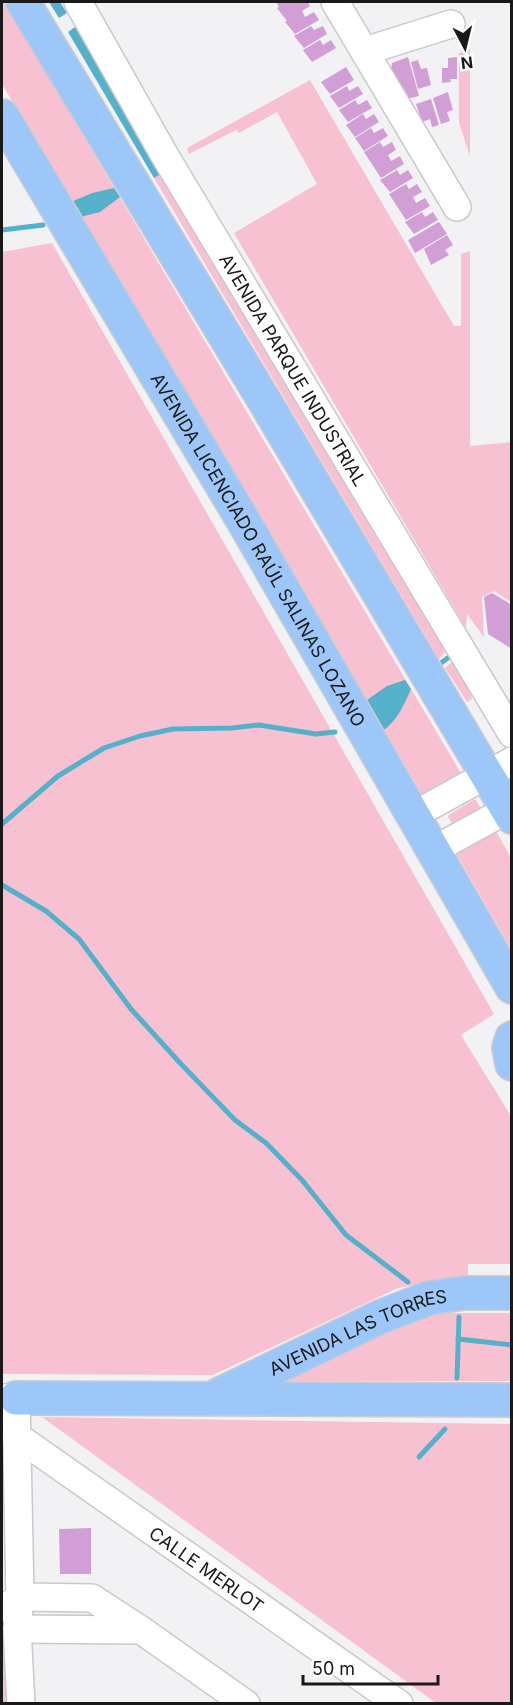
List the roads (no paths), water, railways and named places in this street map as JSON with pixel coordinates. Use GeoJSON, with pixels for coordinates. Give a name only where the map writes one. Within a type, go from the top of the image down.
{"type":"FeatureCollection","features":[{"type":"Feature","properties":{"kind":"main road"},"geometry":{"type":"LineString","coordinates":[[26,3],[499,768],[510,811]]}},
{"type":"Feature","properties":{"kind":"main road","name":"AVENIDA LICENCIADO RAÚL SALINAS LOZANO"},"geometry":{"type":"LineString","coordinates":[[2,116],[243,522],[512,987]]}},
{"type":"Feature","properties":{"kind":"main road"},"geometry":{"type":"LineString","coordinates":[[512,1038],[509,1048],[512,1064]]}},
{"type":"Feature","properties":{"kind":"main road","name":"AVENIDA LAS TORRES"},"geometry":{"type":"LineString","coordinates":[[211,1398],[380,1317],[429,1298],[464,1293],[512,1293]]}},
{"type":"Feature","properties":{"kind":"main road","name":"AVENIDA LAS TORRES"},"geometry":{"type":"LineString","coordinates":[[9,1398],[512,1400]]}},
{"type":"Feature","properties":{"kind":"street","name":"AVENIDA PARQUE INDUSTRIAL"},"geometry":{"type":"LineString","coordinates":[[78,2],[171,166],[512,734]]}},
{"type":"Feature","properties":{"kind":"street"},"geometry":{"type":"LineString","coordinates":[[335,2],[457,207]]}},
{"type":"Feature","properties":{"kind":"street"},"geometry":{"type":"LineString","coordinates":[[365,51],[451,24]]}},
{"type":"Feature","properties":{"kind":"street"},"geometry":{"type":"LineString","coordinates":[[412,816],[499,768]]}},
{"type":"Feature","properties":{"kind":"street"},"geometry":{"type":"LineString","coordinates":[[432,851],[510,811]]}},
{"type":"Feature","properties":{"kind":"street"},"geometry":{"type":"LineString","coordinates":[[9,1398],[15,1435],[13,1612],[21,1704]]}},
{"type":"Feature","properties":{"kind":"street","name":"CALLE MERLOT"},"geometry":{"type":"LineString","coordinates":[[15,1435],[399,1704]]}},
{"type":"Feature","properties":{"kind":"street"},"geometry":{"type":"LineString","coordinates":[[13,1612],[141,1630],[246,1704]]}},
{"type":"Feature","properties":{"kind":"water"},"geometry":{"type":"Polygon","coordinates":[[[49,2],[60,2],[67,13],[59,18],[49,2]]]}},
{"type":"Feature","properties":{"kind":"water"},"geometry":{"type":"Polygon","coordinates":[[[75,27],[162,173],[154,178],[68,32],[75,27]]]}},
{"type":"Feature","properties":{"kind":"water"},"geometry":{"type":"Polygon","coordinates":[[[114,188],[120,197],[100,212],[81,219],[71,202],[92,193],[114,188]]]}},
{"type":"Feature","properties":{"kind":"water"},"geometry":{"type":"Polygon","coordinates":[[[405,680],[411,689],[397,716],[384,730],[367,700],[387,686],[405,680]]]}},
{"type":"Feature","properties":{"kind":"waterway"},"geometry":{"type":"LineString","coordinates":[[2,230],[43,225]]}},
{"type":"Feature","properties":{"kind":"waterway"},"geometry":{"type":"LineString","coordinates":[[441,663],[449,657]]}},
{"type":"Feature","properties":{"kind":"waterway"},"geometry":{"type":"LineString","coordinates":[[2,824],[58,776],[104,748],[140,736],[173,729],[259,725],[316,734],[335,732]]}},
{"type":"Feature","properties":{"kind":"waterway"},"geometry":{"type":"LineString","coordinates":[[2,885],[46,911],[79,939],[131,1009],[181,1064],[235,1120],[266,1143],[302,1180],[346,1235],[408,1282]]}},
{"type":"Feature","properties":{"kind":"waterway"},"geometry":{"type":"LineString","coordinates":[[457,1378],[459,1317]]}},
{"type":"Feature","properties":{"kind":"waterway"},"geometry":{"type":"LineString","coordinates":[[458,1339],[512,1345]]}},
{"type":"Feature","properties":{"kind":"waterway"},"geometry":{"type":"LineString","coordinates":[[419,1457],[445,1429]]}}]}
